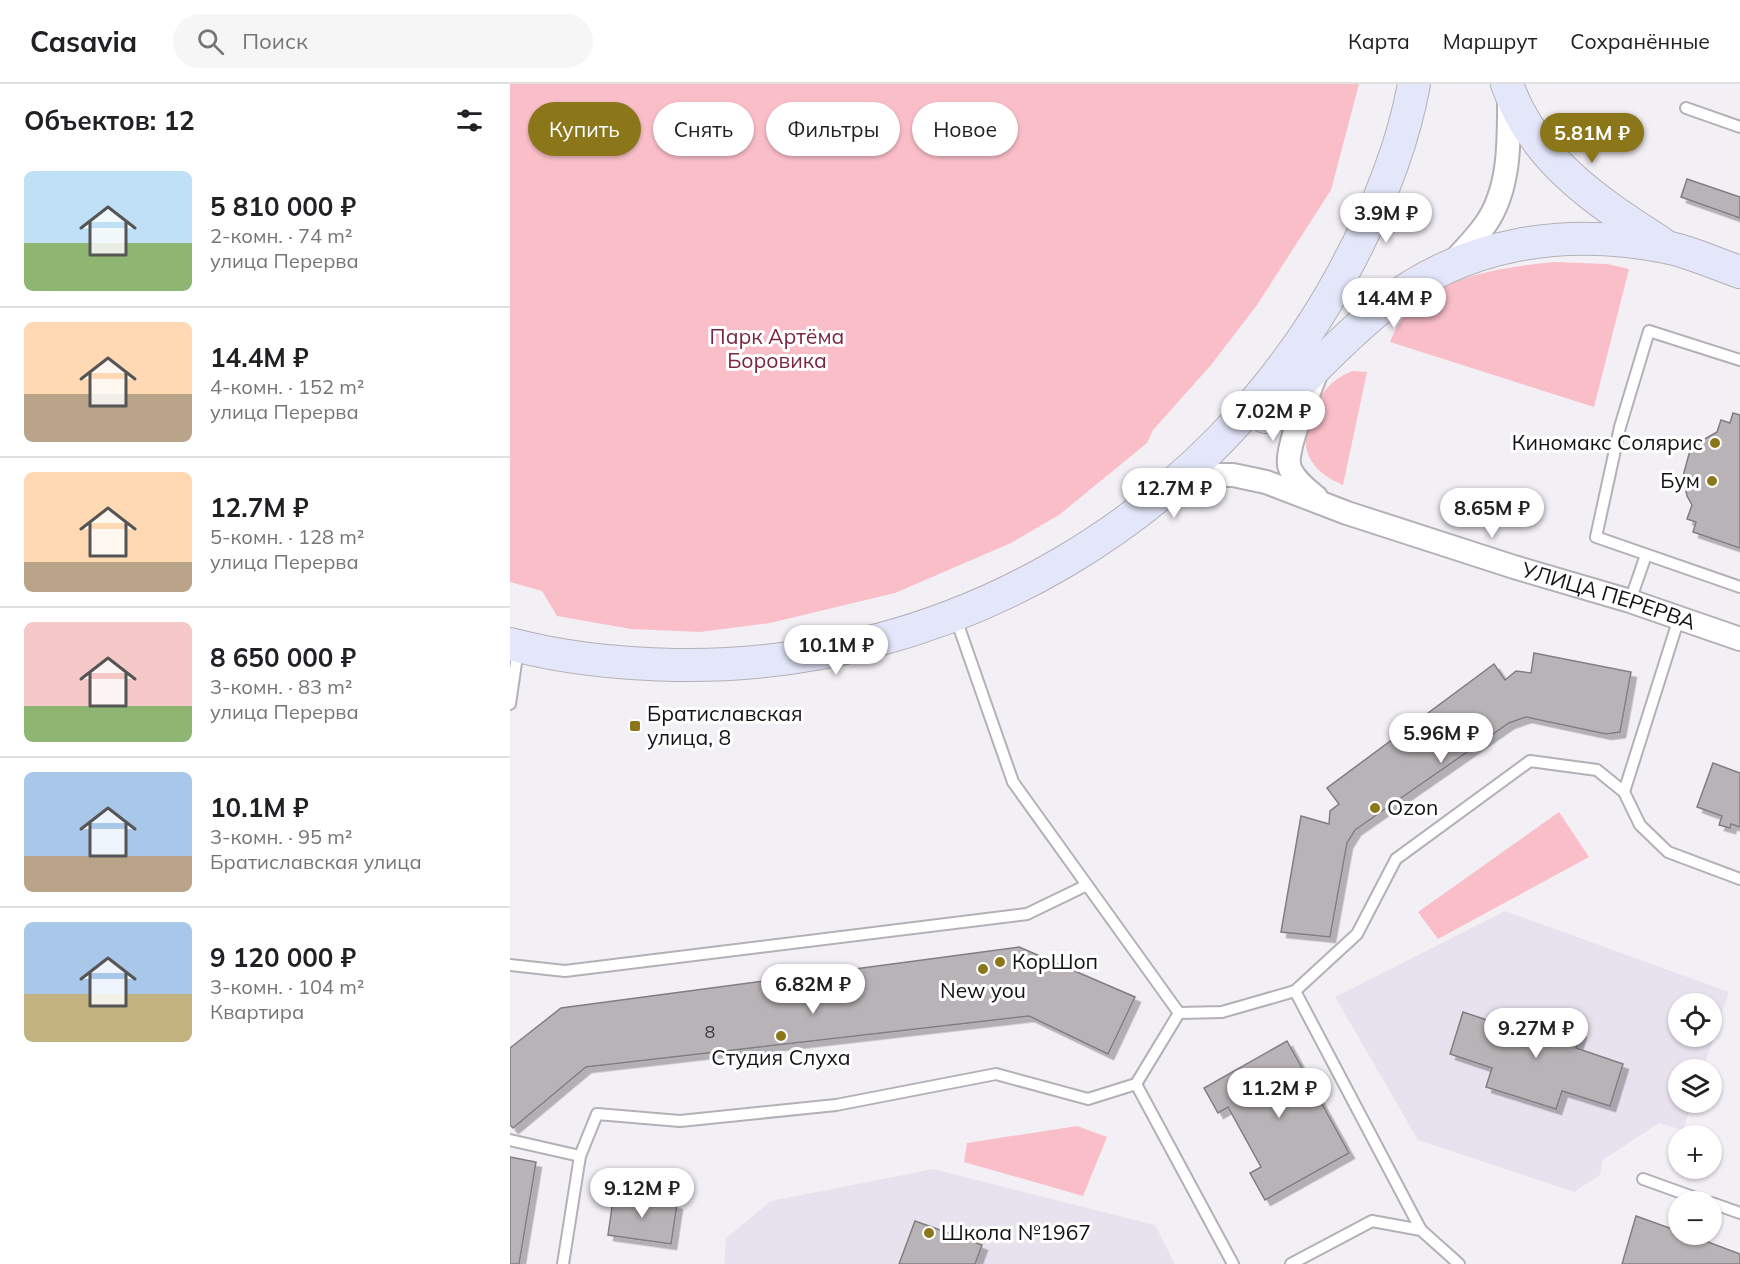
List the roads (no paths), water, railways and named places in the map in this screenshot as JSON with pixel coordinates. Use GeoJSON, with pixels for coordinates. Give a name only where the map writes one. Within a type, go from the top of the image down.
{"type":"FeatureCollection","features":[{"type":"Feature","properties":{"kind":"main road"},"geometry":{"type":"LineString","coordinates":[[514,645],[578,657],[639,664],[704,665],[768,662],[831,652],[894,637],[955,616],[1054,569],[1126,523],[1202,460],[1247,413],[1281,371],[1324,308],[1361,240],[1390,170],[1414,84]]}},
{"type":"Feature","properties":{"kind":"main road","name":"УЛИЦА ПЕРЕРВА"},"geometry":{"type":"LineString","coordinates":[[1508,86],[1536,142],[1570,179],[1612,211],[1668,248]]}},
{"type":"Feature","properties":{"kind":"main road","name":"УЛИЦА ПЕРЕРВА"},"geometry":{"type":"LineString","coordinates":[[1126,523],[1192,475],[1266,416],[1380,308],[1420,280],[1452,263],[1493,249],[1556,238],[1596,238],[1668,248],[1740,272]]}},
{"type":"Feature","properties":{"kind":"street"},"geometry":{"type":"LineString","coordinates":[[1452,263],[1486,224],[1502,188],[1509,143],[1508,86]]}},
{"type":"Feature","properties":{"kind":"street","name":"УЛИЦА ПЕРЕРВА"},"geometry":{"type":"LineString","coordinates":[[1318,367],[1290,451],[1289,466],[1300,484],[1318,499],[1341,510]]}},
{"type":"Feature","properties":{"kind":"street","name":"УЛИЦА ПЕРЕРВА"},"geometry":{"type":"LineString","coordinates":[[1192,475],[1233,475],[1266,482],[1341,510],[1514,567],[1630,601],[1740,639]]}},
{"type":"Feature","properties":{"kind":"lane"},"geometry":{"type":"LineString","coordinates":[[1686,108],[1740,127]]}},
{"type":"Feature","properties":{"kind":"lane"},"geometry":{"type":"LineString","coordinates":[[1740,360],[1649,331],[1620,427],[1596,537],[1740,587]]}},
{"type":"Feature","properties":{"kind":"lane"},"geometry":{"type":"LineString","coordinates":[[1630,601],[1646,555]]}},
{"type":"Feature","properties":{"kind":"lane"},"geometry":{"type":"LineString","coordinates":[[955,616],[1012,782],[1179,1013]]}},
{"type":"Feature","properties":{"kind":"lane"},"geometry":{"type":"LineString","coordinates":[[1624,792],[1679,618]]}},
{"type":"Feature","properties":{"kind":"lane"},"geometry":{"type":"LineString","coordinates":[[510,704],[514,645]]}},
{"type":"Feature","properties":{"kind":"lane"},"geometry":{"type":"LineString","coordinates":[[1179,1013],[1222,1012],[1295,990],[1357,934],[1396,859],[1530,761],[1597,770],[1624,792],[1640,825],[1668,852],[1740,879]]}},
{"type":"Feature","properties":{"kind":"lane"},"geometry":{"type":"LineString","coordinates":[[510,965],[565,971],[1027,914],[1087,885]]}},
{"type":"Feature","properties":{"kind":"lane"},"geometry":{"type":"LineString","coordinates":[[1295,990],[1421,1230],[1459,1264]]}},
{"type":"Feature","properties":{"kind":"lane"},"geometry":{"type":"LineString","coordinates":[[563,1264],[580,1156],[597,1114],[680,1120],[836,1105],[996,1074],[1088,1099],[1136,1084],[1179,1013]]}},
{"type":"Feature","properties":{"kind":"lane"},"geometry":{"type":"LineString","coordinates":[[1136,1084],[1233,1264]]}},
{"type":"Feature","properties":{"kind":"lane"},"geometry":{"type":"LineString","coordinates":[[510,1140],[580,1156]]}},
{"type":"Feature","properties":{"kind":"lane"},"geometry":{"type":"LineString","coordinates":[[1644,1179],[1678,1191]]}},
{"type":"Feature","properties":{"kind":"lane"},"geometry":{"type":"LineString","coordinates":[[1722,1207],[1740,1213]]}},
{"type":"Feature","properties":{"kind":"lane"},"geometry":{"type":"LineString","coordinates":[[1290,1264],[1372,1221],[1421,1230]]}},
{"type":"Feature","properties":{"kind":"place","name":"Киномакс Солярис"},"geometry":{"type":"Point","coordinates":[1715,443]}},
{"type":"Feature","properties":{"kind":"place","name":"Бум"},"geometry":{"type":"Point","coordinates":[1712,481]}},
{"type":"Feature","properties":{"kind":"place","name":"Братиславская улица, 8"},"geometry":{"type":"Point","coordinates":[635,726]}},
{"type":"Feature","properties":{"kind":"place","name":"Ozon"},"geometry":{"type":"Point","coordinates":[1375,808]}},
{"type":"Feature","properties":{"kind":"place","name":"КорШоп"},"geometry":{"type":"Point","coordinates":[1000,962]}},
{"type":"Feature","properties":{"kind":"place","name":"New you"},"geometry":{"type":"Point","coordinates":[983,969]}},
{"type":"Feature","properties":{"kind":"place","name":"Студия Слуха"},"geometry":{"type":"Point","coordinates":[781,1036]}},
{"type":"Feature","properties":{"kind":"place","name":"Школа №1967"},"geometry":{"type":"Point","coordinates":[929,1233]}},
{"type":"Feature","properties":{"kind":"park label","name":"Парк Артёма Боровика"},"geometry":{"type":"Point","coordinates":[777,349]}}]}
